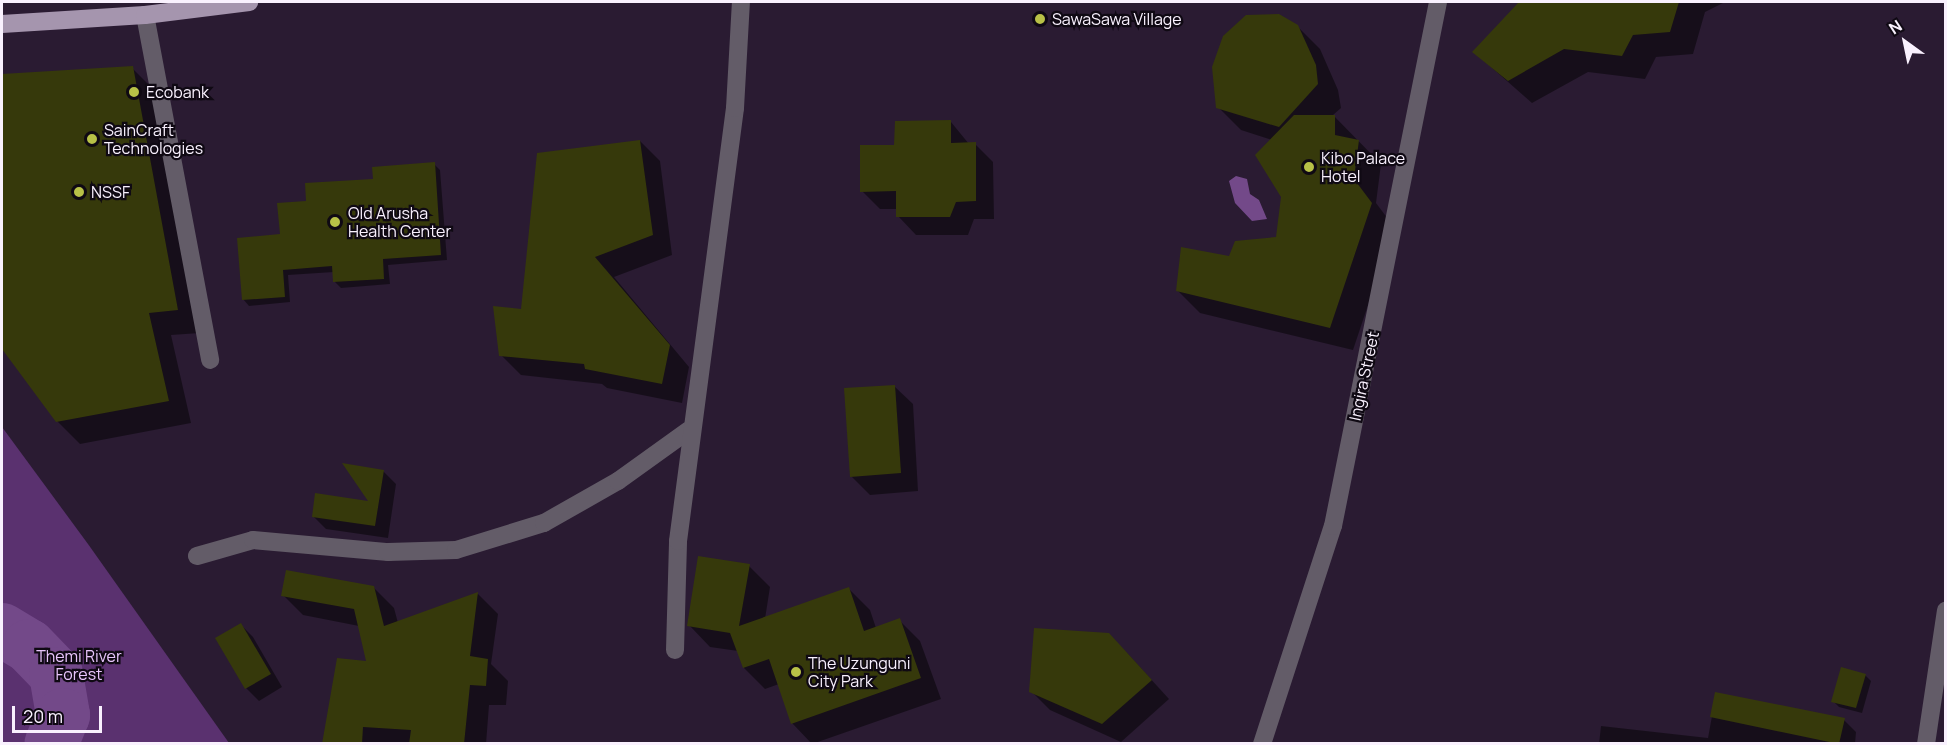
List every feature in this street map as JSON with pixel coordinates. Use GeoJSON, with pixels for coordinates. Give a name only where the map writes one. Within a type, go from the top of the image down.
{"type":"FeatureCollection","features":[{"type":"Feature","properties":{"kind":"main road"},"geometry":{"type":"LineString","coordinates":[[2,24],[145,15],[249,2]]}},
{"type":"Feature","properties":{"kind":"street"},"geometry":{"type":"LineString","coordinates":[[675,650],[678,541],[689,430],[735,108],[741,2]]}},
{"type":"Feature","properties":{"kind":"street","name":"Ingira Street"},"geometry":{"type":"LineString","coordinates":[[1262,744],[1333,526],[1438,2]]}},
{"type":"Feature","properties":{"kind":"street"},"geometry":{"type":"LineString","coordinates":[[145,15],[210,360]]}},
{"type":"Feature","properties":{"kind":"street"},"geometry":{"type":"LineString","coordinates":[[197,556],[253,540],[388,552],[456,550],[544,524],[618,481],[689,430]]}},
{"type":"Feature","properties":{"kind":"street"},"geometry":{"type":"LineString","coordinates":[[1926,744],[1946,610]]}},
{"type":"Feature","properties":{"kind":"green space","name":"Themi River Forest"},"geometry":{"type":"Polygon","coordinates":[[[2,427],[88,544],[229,743],[2,743],[2,427]]]}},
{"type":"Feature","properties":{"kind":"shaded area"},"geometry":{"type":"Polygon","coordinates":[[[1236,176],[1247,179],[1250,194],[1259,200],[1267,219],[1252,221],[1235,203],[1229,181],[1236,176]]]}},
{"type":"Feature","properties":{"kind":"building"},"geometry":{"type":"Polygon","coordinates":[[[1519,2],[1679,2],[1670,32],[1633,35],[1622,56],[1564,49],[1508,81],[1472,52],[1519,2]]]}},
{"type":"Feature","properties":{"kind":"building"},"geometry":{"type":"Polygon","coordinates":[[[1279,14],[1298,25],[1316,65],[1318,84],[1279,127],[1216,108],[1212,67],[1223,36],[1246,15],[1279,14]]]}},
{"type":"Feature","properties":{"kind":"building","name":"NSSF"},"geometry":{"type":"Polygon","coordinates":[[[133,66],[178,310],[149,313],[169,401],[56,422],[2,349],[2,74],[133,66]]]}},
{"type":"Feature","properties":{"kind":"building","name":"Kibo Palace Hotel"},"geometry":{"type":"Polygon","coordinates":[[[1294,115],[1335,115],[1335,135],[1359,140],[1354,179],[1372,203],[1330,328],[1176,291],[1181,247],[1229,256],[1235,241],[1276,237],[1281,197],[1255,155],[1294,115]]]}},
{"type":"Feature","properties":{"kind":"building"},"geometry":{"type":"Polygon","coordinates":[[[951,120],[951,143],[976,142],[976,201],[956,202],[950,217],[896,217],[896,191],[860,192],[860,145],[894,145],[895,121],[951,120]]]}},
{"type":"Feature","properties":{"kind":"building"},"geometry":{"type":"Polygon","coordinates":[[[640,140],[653,235],[595,257],[670,345],[662,384],[585,369],[584,364],[499,356],[493,306],[521,309],[537,153],[640,140]]]}},
{"type":"Feature","properties":{"kind":"building"},"geometry":{"type":"Polygon","coordinates":[[[435,162],[441,255],[383,259],[384,279],[333,282],[332,266],[283,270],[285,297],[242,300],[237,238],[280,234],[277,203],[306,201],[305,183],[373,179],[372,167],[435,162]]]}},
{"type":"Feature","properties":{"kind":"building"},"geometry":{"type":"Polygon","coordinates":[[[895,385],[901,473],[850,477],[844,388],[895,385]]]}},
{"type":"Feature","properties":{"kind":"building"},"geometry":{"type":"Polygon","coordinates":[[[342,463],[384,470],[375,526],[312,517],[315,493],[368,501],[342,463]]]}},
{"type":"Feature","properties":{"kind":"building"},"geometry":{"type":"Polygon","coordinates":[[[698,556],[750,564],[739,626],[849,587],[864,631],[900,618],[921,678],[791,724],[769,659],[743,668],[730,633],[687,626],[698,556]]]}},
{"type":"Feature","properties":{"kind":"building"},"geometry":{"type":"Polygon","coordinates":[[[286,570],[374,586],[384,626],[478,592],[470,656],[488,659],[486,686],[470,685],[464,744],[409,744],[411,730],[363,727],[362,744],[322,744],[337,658],[366,661],[354,609],[281,596],[286,570]]]}},
{"type":"Feature","properties":{"kind":"building"},"geometry":{"type":"Polygon","coordinates":[[[241,623],[271,674],[245,689],[215,638],[241,623]]]}},
{"type":"Feature","properties":{"kind":"building"},"geometry":{"type":"Polygon","coordinates":[[[1034,628],[1109,633],[1152,680],[1102,724],[1029,692],[1034,628]]]}},
{"type":"Feature","properties":{"kind":"building"},"geometry":{"type":"Polygon","coordinates":[[[1841,667],[1866,674],[1856,708],[1831,702],[1841,667]]]}},
{"type":"Feature","properties":{"kind":"building"},"geometry":{"type":"Polygon","coordinates":[[[1715,692],[1845,718],[1839,744],[1710,717],[1715,692]]]}},
{"type":"Feature","properties":{"kind":"waterway"},"geometry":{"type":"LineString","coordinates":[[2,630],[29,646],[56,674],[63,715],[51,744]]}},
{"type":"Feature","properties":{"kind":"place","name":"SawaSawa Village"},"geometry":{"type":"Point","coordinates":[1040,19]}},
{"type":"Feature","properties":{"kind":"place","name":"Ecobank"},"geometry":{"type":"Point","coordinates":[134,92]}},
{"type":"Feature","properties":{"kind":"place","name":"SainCraft Technologies"},"geometry":{"type":"Point","coordinates":[92,139]}},
{"type":"Feature","properties":{"kind":"place","name":"Kibo Palace Hotel"},"geometry":{"type":"Point","coordinates":[1309,167]}},
{"type":"Feature","properties":{"kind":"place","name":"NSSF"},"geometry":{"type":"Point","coordinates":[79,192]}},
{"type":"Feature","properties":{"kind":"place","name":"Old Arusha Health Center"},"geometry":{"type":"Point","coordinates":[335,222]}},
{"type":"Feature","properties":{"kind":"place","name":"The Uzunguni City Park"},"geometry":{"type":"Point","coordinates":[796,672]}}]}
